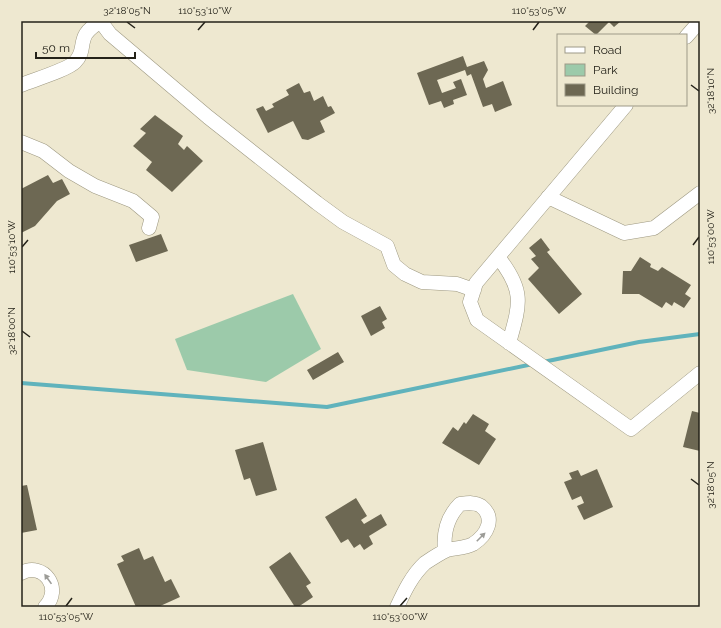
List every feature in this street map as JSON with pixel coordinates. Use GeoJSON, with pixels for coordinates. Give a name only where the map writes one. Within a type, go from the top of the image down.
{"type":"FeatureCollection","features":[{"type":"Feature","properties":{"kind":"street"},"geometry":{"type":"LineString","coordinates":[[21,85],[72,65],[79,56],[85,34],[102,21],[110,34],[208,117],[343,222],[387,246],[394,264],[405,274],[422,282],[457,284],[474,290]]}},
{"type":"Feature","properties":{"kind":"street"},"geometry":{"type":"LineString","coordinates":[[687,36],[700,21]]}},
{"type":"Feature","properties":{"kind":"street"},"geometry":{"type":"LineString","coordinates":[[625,106],[476,283],[470,302],[477,320],[631,429],[700,373]]}},
{"type":"Feature","properties":{"kind":"street"},"geometry":{"type":"LineString","coordinates":[[21,142],[44,151],[69,171],[95,186],[133,201],[152,217],[149,228]]}},
{"type":"Feature","properties":{"kind":"street"},"geometry":{"type":"LineString","coordinates":[[548,197],[624,233],[654,228],[700,193]]}},
{"type":"Feature","properties":{"kind":"street"},"geometry":{"type":"LineString","coordinates":[[498,257],[510,273],[517,287],[518,305],[509,343]]}},
{"type":"Feature","properties":{"kind":"street"},"geometry":{"type":"LineString","coordinates":[[397,607],[404,589],[425,563],[445,551]]}},
{"type":"Feature","properties":{"kind":"street"},"geometry":{"type":"LineString","coordinates":[[21,572],[36,570],[47,576],[53,589],[52,597],[45,607]]}},
{"type":"Feature","properties":{"kind":"green space"},"geometry":{"type":"Polygon","coordinates":[[[293,294],[321,349],[266,382],[187,370],[175,339],[293,294]]]}},
{"type":"Feature","properties":{"kind":"building"},"geometry":{"type":"Polygon","coordinates":[[[590,21],[621,21],[614,27],[609,22],[597,34],[595,34],[585,26],[590,21]]]}},
{"type":"Feature","properties":{"kind":"building"},"geometry":{"type":"Polygon","coordinates":[[[463,56],[467,67],[484,61],[488,70],[483,79],[486,88],[503,81],[512,105],[495,112],[492,104],[483,107],[471,74],[467,76],[465,70],[437,80],[442,93],[456,88],[453,82],[461,79],[467,95],[453,100],[454,104],[444,108],[441,101],[429,105],[417,73],[463,56]]]}},
{"type":"Feature","properties":{"kind":"building"},"geometry":{"type":"Polygon","coordinates":[[[299,83],[304,93],[310,91],[314,101],[323,96],[328,107],[331,106],[335,113],[320,121],[325,132],[308,140],[302,139],[293,121],[268,133],[256,109],[263,106],[266,111],[274,107],[272,104],[289,95],[286,90],[299,83]]]}},
{"type":"Feature","properties":{"kind":"building"},"geometry":{"type":"Polygon","coordinates":[[[155,115],[183,136],[178,144],[184,150],[187,146],[203,161],[172,192],[146,170],[152,162],[133,146],[146,133],[140,129],[155,115]]]}},
{"type":"Feature","properties":{"kind":"building"},"geometry":{"type":"Polygon","coordinates":[[[48,175],[53,183],[62,179],[70,194],[57,201],[35,226],[21,233],[21,189],[48,175]]]}},
{"type":"Feature","properties":{"kind":"building"},"geometry":{"type":"Polygon","coordinates":[[[161,234],[168,251],[136,262],[129,245],[161,234]]]}},
{"type":"Feature","properties":{"kind":"building"},"geometry":{"type":"Polygon","coordinates":[[[541,238],[550,250],[547,252],[582,294],[559,314],[528,279],[539,268],[531,259],[536,256],[529,248],[541,238]]]}},
{"type":"Feature","properties":{"kind":"building"},"geometry":{"type":"Polygon","coordinates":[[[640,257],[651,264],[650,267],[658,271],[662,267],[691,285],[685,294],[691,298],[684,308],[674,302],[672,306],[666,302],[662,308],[639,294],[622,294],[623,271],[631,271],[640,257]]]}},
{"type":"Feature","properties":{"kind":"building"},"geometry":{"type":"Polygon","coordinates":[[[380,306],[387,319],[382,322],[385,328],[371,336],[361,316],[380,306]]]}},
{"type":"Feature","properties":{"kind":"building"},"geometry":{"type":"Polygon","coordinates":[[[338,352],[344,362],[313,380],[307,370],[338,352]]]}},
{"type":"Feature","properties":{"kind":"building"},"geometry":{"type":"Polygon","coordinates":[[[692,411],[700,413],[700,451],[683,447],[692,411]]]}},
{"type":"Feature","properties":{"kind":"building"},"geometry":{"type":"Polygon","coordinates":[[[473,414],[489,424],[485,431],[496,439],[479,465],[442,443],[453,427],[458,431],[464,422],[466,424],[473,414]]]}},
{"type":"Feature","properties":{"kind":"building"},"geometry":{"type":"Polygon","coordinates":[[[263,442],[277,490],[256,496],[250,478],[244,480],[235,450],[263,442]]]}},
{"type":"Feature","properties":{"kind":"building"},"geometry":{"type":"Polygon","coordinates":[[[597,469],[613,507],[584,520],[577,506],[584,503],[581,496],[572,500],[564,482],[572,479],[569,473],[578,470],[581,476],[597,469]]]}},
{"type":"Feature","properties":{"kind":"building"},"geometry":{"type":"Polygon","coordinates":[[[27,485],[37,530],[21,533],[21,486],[27,485]]]}},
{"type":"Feature","properties":{"kind":"building"},"geometry":{"type":"Polygon","coordinates":[[[356,498],[367,516],[361,520],[364,524],[381,514],[387,525],[369,536],[373,544],[364,550],[360,544],[354,548],[348,539],[341,543],[325,517],[356,498]]]}},
{"type":"Feature","properties":{"kind":"building"},"geometry":{"type":"Polygon","coordinates":[[[139,548],[144,560],[153,556],[165,582],[171,579],[180,597],[158,607],[136,607],[117,564],[124,561],[121,556],[139,548]]]}},
{"type":"Feature","properties":{"kind":"building"},"geometry":{"type":"Polygon","coordinates":[[[290,552],[311,583],[306,586],[313,597],[298,607],[295,607],[269,567],[290,552]]]}},
{"type":"Feature","properties":{"kind":"waterway"},"geometry":{"type":"LineString","coordinates":[[543,362],[639,342],[700,334]]}},
{"type":"Feature","properties":{"kind":"waterway"},"geometry":{"type":"LineString","coordinates":[[21,383],[327,407],[533,364]]}}]}
